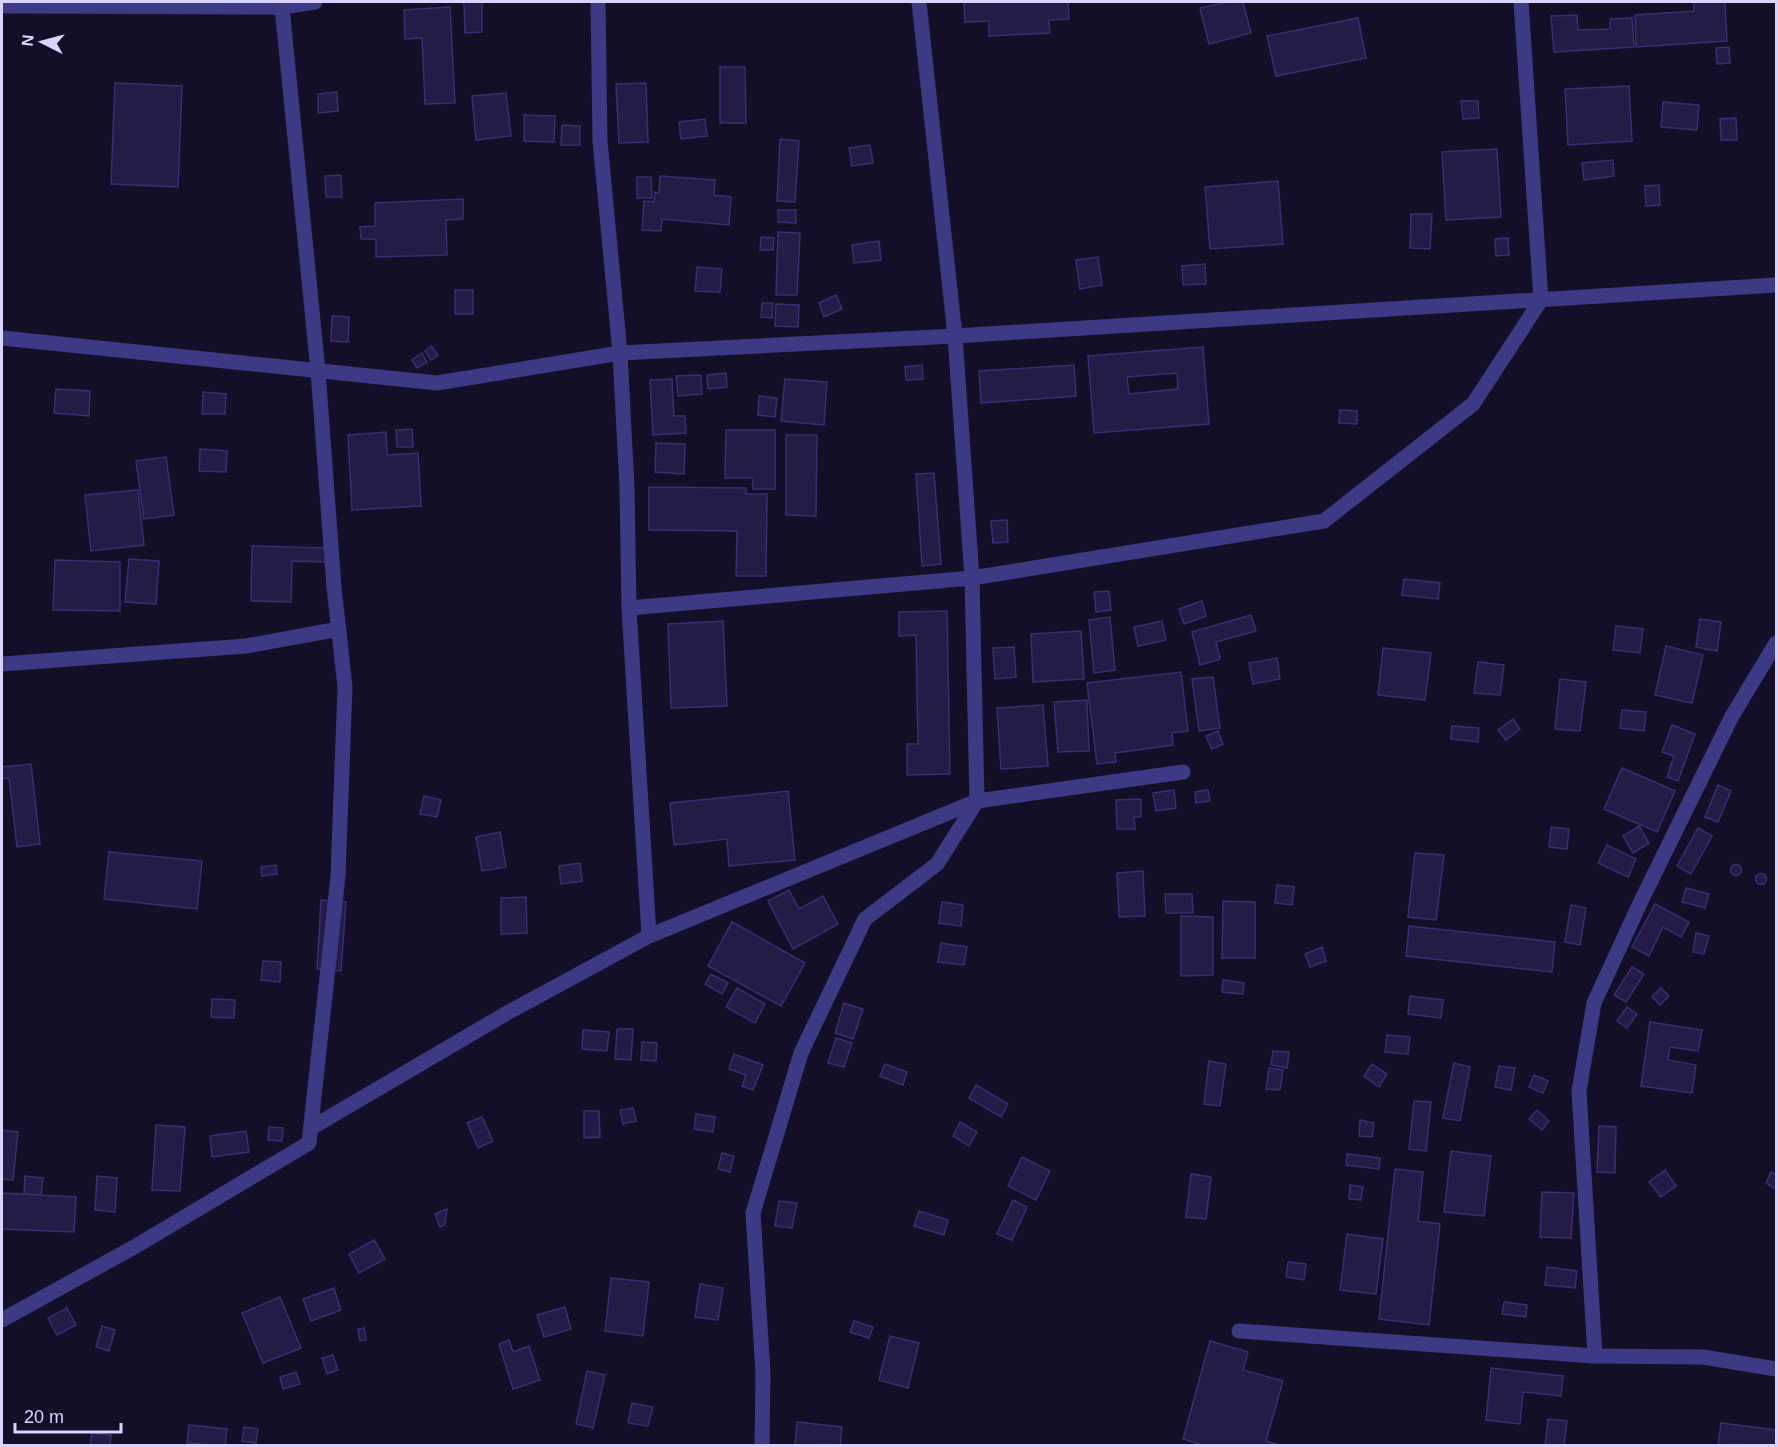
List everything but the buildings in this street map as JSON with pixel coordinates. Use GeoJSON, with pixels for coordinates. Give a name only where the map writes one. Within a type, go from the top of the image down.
{"type":"FeatureCollection","features":[{"type":"Feature","properties":{"kind":"street"},"geometry":{"type":"LineString","coordinates":[[2,6],[282,7],[315,2]]}},
{"type":"Feature","properties":{"kind":"street"},"geometry":{"type":"LineString","coordinates":[[598,2],[600,141],[620,353],[627,488],[629,608],[649,936]]}},
{"type":"Feature","properties":{"kind":"street"},"geometry":{"type":"LineString","coordinates":[[762,1446],[763,1372],[753,1213],[801,1053],[865,918],[937,864],[977,801],[972,578],[955,336],[919,2]]}},
{"type":"Feature","properties":{"kind":"street"},"geometry":{"type":"LineString","coordinates":[[629,608],[972,578],[1324,521],[1473,404],[1541,300],[1521,2]]}},
{"type":"Feature","properties":{"kind":"street"},"geometry":{"type":"LineString","coordinates":[[2,1320],[136,1246],[309,1143],[338,876],[345,687],[318,371],[282,7]]}},
{"type":"Feature","properties":{"kind":"street"},"geometry":{"type":"LineString","coordinates":[[2,338],[437,383],[620,353],[955,336],[1776,285]]}},
{"type":"Feature","properties":{"kind":"street"},"geometry":{"type":"LineString","coordinates":[[2,664],[246,646],[339,629]]}},
{"type":"Feature","properties":{"kind":"street"},"geometry":{"type":"LineString","coordinates":[[1595,1356],[1579,1091],[1594,1003],[1732,716],[1776,643]]}},
{"type":"Feature","properties":{"kind":"street"},"geometry":{"type":"LineString","coordinates":[[311,1128],[507,1013],[649,936],[977,801],[1183,772]]}},
{"type":"Feature","properties":{"kind":"street"},"geometry":{"type":"LineString","coordinates":[[1239,1331],[1595,1356],[1702,1357],[1776,1369]]}}]}
